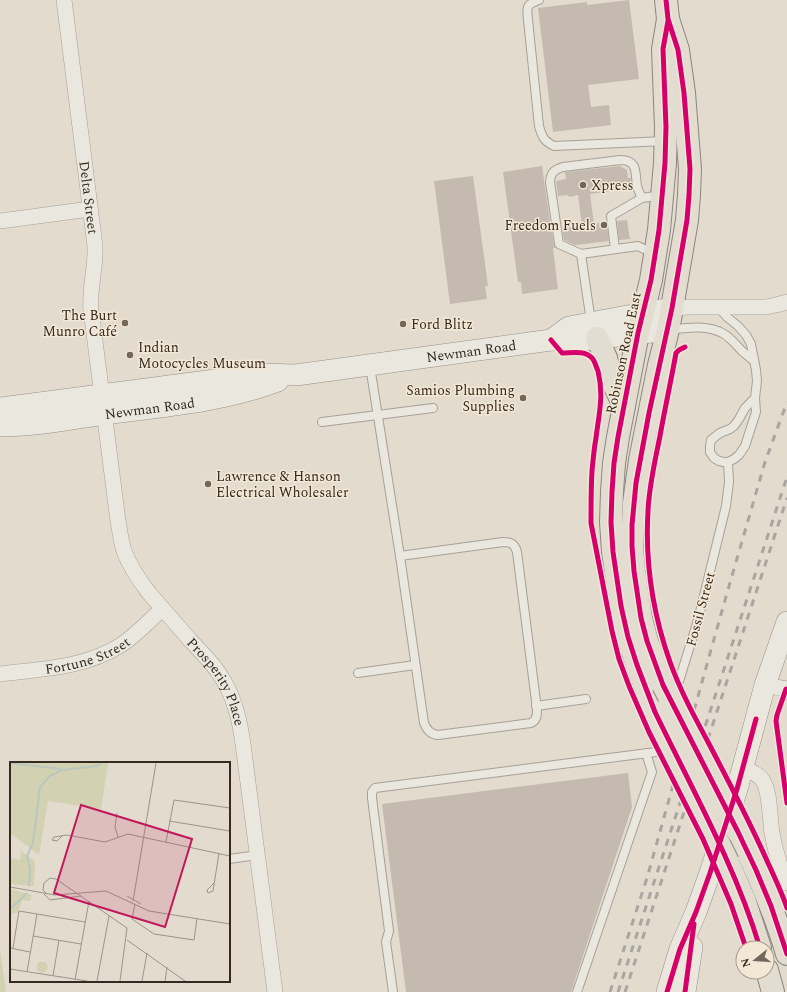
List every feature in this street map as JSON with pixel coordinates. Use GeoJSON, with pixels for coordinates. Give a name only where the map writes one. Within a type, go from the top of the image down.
{"type":"FeatureCollection","features":[{"type":"Feature","properties":{"kind":"main road","name":"Robinson Road East"},"geometry":{"type":"LineString","coordinates":[[667,9],[663,49],[665,84],[665,163],[652,196],[659,230],[646,250],[651,280],[624,406],[614,463],[611,522],[613,552],[621,606],[628,637],[646,691],[728,862],[744,899],[757,940]]}},
{"type":"Feature","properties":{"kind":"main road","name":"Robinson Road East"},"geometry":{"type":"LineString","coordinates":[[667,9],[678,50],[687,125],[690,170],[687,220],[672,308],[640,460],[634,503],[632,546],[634,571],[641,618],[647,641],[663,685],[756,870],[787,954]]}},
{"type":"Feature","properties":{"kind":"main road","name":"Newman Road"},"geometry":{"type":"LineString","coordinates":[[0,408],[217,398],[263,387],[296,375],[550,340],[583,340],[594,330],[641,323],[672,308]]}},
{"type":"Feature","properties":{"kind":"main road","name":"Newman Road"},"geometry":{"type":"LineString","coordinates":[[641,323],[668,330]]}},
{"type":"Feature","properties":{"kind":"main road"},"geometry":{"type":"LineString","coordinates":[[594,330],[606,358],[611,378],[624,406]]}},
{"type":"Feature","properties":{"kind":"main road","name":"Newman Road"},"geometry":{"type":"LineString","coordinates":[[0,426],[41,423],[103,404]]}},
{"type":"Feature","properties":{"kind":"main road"},"geometry":{"type":"LineString","coordinates":[[667,992],[680,949],[696,912],[710,873],[743,768],[765,685],[787,622]]}},
{"type":"Feature","properties":{"kind":"main road"},"geometry":{"type":"LineString","coordinates":[[685,992],[696,912]]}},
{"type":"Feature","properties":{"kind":"main road"},"geometry":{"type":"LineString","coordinates":[[770,980],[773,992]]}},
{"type":"Feature","properties":{"kind":"street","name":"Delta Street"},"geometry":{"type":"LineString","coordinates":[[64,0],[96,256],[90,293],[90,310],[103,404]]}},
{"type":"Feature","properties":{"kind":"street"},"geometry":{"type":"LineString","coordinates":[[0,221],[90,209]]}},
{"type":"Feature","properties":{"kind":"street","name":"Newman Road"},"geometry":{"type":"LineString","coordinates":[[672,308],[766,307],[776,306],[787,302]]}},
{"type":"Feature","properties":{"kind":"street","name":"Prosperity Place"},"geometry":{"type":"LineString","coordinates":[[103,404],[118,521],[124,550],[140,581],[162,609],[213,664],[223,678],[239,716],[275,992]]}},
{"type":"Feature","properties":{"kind":"street","name":"Fortune Street"},"geometry":{"type":"LineString","coordinates":[[0,674],[65,666],[92,659],[121,645],[132,637],[162,609]]}},
{"type":"Feature","properties":{"kind":"street"},"geometry":{"type":"LineString","coordinates":[[765,685],[787,689]]}},
{"type":"Feature","properties":{"kind":"street"},"geometry":{"type":"LineString","coordinates":[[743,768],[755,773],[760,777],[766,786],[772,834],[787,883]]}},
{"type":"Feature","properties":{"kind":"lane"},"geometry":{"type":"LineString","coordinates":[[539,0],[530,3],[527,8],[539,126],[542,136],[547,142],[554,146],[666,141]]}},
{"type":"Feature","properties":{"kind":"lane"},"geometry":{"type":"LineString","coordinates":[[646,250],[615,249],[580,254],[559,244],[550,182],[551,176],[556,169],[563,167],[627,160],[632,163],[635,169],[638,188],[652,196]]}},
{"type":"Feature","properties":{"kind":"lane"},"geometry":{"type":"LineString","coordinates":[[615,249],[611,216],[652,196]]}},
{"type":"Feature","properties":{"kind":"lane"},"geometry":{"type":"LineString","coordinates":[[580,254],[594,330]]}},
{"type":"Feature","properties":{"kind":"lane"},"geometry":{"type":"LineString","coordinates":[[718,307],[738,326],[746,335],[751,344],[757,381],[755,398],[756,412],[744,446],[739,455],[728,462],[719,461],[714,458],[710,452],[711,440],[720,433],[734,426],[745,408],[755,398]]}},
{"type":"Feature","properties":{"kind":"lane"},"geometry":{"type":"LineString","coordinates":[[668,330],[695,327],[715,330],[723,333],[741,351],[754,361]]}},
{"type":"Feature","properties":{"kind":"lane"},"geometry":{"type":"LineString","coordinates":[[370,365],[424,723],[427,730],[438,735],[534,722],[537,715],[536,706],[517,552],[513,544],[503,542],[400,556]]}},
{"type":"Feature","properties":{"kind":"lane"},"geometry":{"type":"LineString","coordinates":[[322,422],[433,408]]}},
{"type":"Feature","properties":{"kind":"lane","name":"Fossil Street"},"geometry":{"type":"LineString","coordinates":[[646,753],[656,752],[698,620],[726,506],[729,482],[728,462]]}},
{"type":"Feature","properties":{"kind":"lane"},"geometry":{"type":"LineString","coordinates":[[358,673],[415,665]]}},
{"type":"Feature","properties":{"kind":"lane"},"geometry":{"type":"LineString","coordinates":[[536,706],[586,700]]}},
{"type":"Feature","properties":{"kind":"lane"},"geometry":{"type":"LineString","coordinates":[[393,992],[386,942],[389,931],[372,798],[372,792],[375,788],[646,753],[652,772],[577,992]]}},
{"type":"Feature","properties":{"kind":"lane"},"geometry":{"type":"LineString","coordinates":[[230,859],[258,855]]}},
{"type":"Feature","properties":{"kind":"green space"},"geometry":{"type":"Polygon","coordinates":[[[0,950],[6,992],[0,992],[0,950]]]}},
{"type":"Feature","properties":{"kind":"building"},"geometry":{"type":"Polygon","coordinates":[[[629,0],[639,79],[588,85],[591,107],[609,105],[611,125],[553,132],[538,8],[587,2],[587,5],[629,0]]]}},
{"type":"Feature","properties":{"kind":"building"},"geometry":{"type":"Polygon","coordinates":[[[542,166],[555,248],[553,248],[558,289],[522,294],[521,282],[518,282],[503,172],[542,166]]]}},
{"type":"Feature","properties":{"kind":"building"},"geometry":{"type":"Polygon","coordinates":[[[620,166],[627,170],[628,178],[631,178],[632,188],[590,194],[594,224],[606,222],[609,241],[575,245],[564,240],[562,228],[582,225],[578,195],[569,197],[568,195],[558,196],[556,181],[566,179],[565,172],[620,166]]]}},
{"type":"Feature","properties":{"kind":"building"},"geometry":{"type":"Polygon","coordinates":[[[473,176],[488,286],[485,286],[487,299],[450,304],[434,181],[473,176]]]}},
{"type":"Feature","properties":{"kind":"building"},"geometry":{"type":"Polygon","coordinates":[[[627,220],[630,239],[619,240],[617,221],[627,220]]]}},
{"type":"Feature","properties":{"kind":"building"},"geometry":{"type":"Polygon","coordinates":[[[628,773],[632,807],[571,992],[406,992],[382,804],[628,773]]]}},
{"type":"Feature","properties":{"kind":"railway"},"geometry":{"type":"LineString","coordinates":[[610,992],[647,878],[765,462],[787,402]]}},
{"type":"Feature","properties":{"kind":"railway"},"geometry":{"type":"LineString","coordinates":[[618,992],[787,477]]}},
{"type":"Feature","properties":{"kind":"railway"},"geometry":{"type":"LineString","coordinates":[[625,992],[787,498]]}},
{"type":"Feature","properties":{"kind":"cycle path"},"geometry":{"type":"LineString","coordinates":[[666,0],[668,19],[678,50],[684,93],[690,169],[689,195],[687,220],[672,308],[649,413],[636,483],[632,525],[634,571],[641,618],[647,641],[663,685],[756,870],[771,906],[787,954]]}},
{"type":"Feature","properties":{"kind":"cycle path"},"geometry":{"type":"LineString","coordinates":[[668,21],[663,49],[666,127],[665,163],[659,230],[651,280],[638,333],[614,463],[611,522],[613,552],[621,606],[628,637],[637,665],[655,712],[726,857],[750,917],[757,940]]}},
{"type":"Feature","properties":{"kind":"cycle path"},"geometry":{"type":"LineString","coordinates":[[551,340],[562,353],[578,352],[589,355],[594,361],[598,371],[601,397],[592,471],[591,523],[612,631],[619,659],[649,732],[703,839],[731,904],[743,940]]}},
{"type":"Feature","properties":{"kind":"cycle path"},"geometry":{"type":"LineString","coordinates":[[685,347],[676,353],[654,464],[650,492],[647,530],[649,569],[655,607],[664,644],[678,683],[754,832],[787,908]]}},
{"type":"Feature","properties":{"kind":"cycle path"},"geometry":{"type":"LineString","coordinates":[[786,689],[776,721],[787,803]]}},
{"type":"Feature","properties":{"kind":"cycle path"},"geometry":{"type":"LineString","coordinates":[[667,992],[680,949],[696,912],[710,873],[737,789],[756,719]]}},
{"type":"Feature","properties":{"kind":"cycle path"},"geometry":{"type":"LineString","coordinates":[[685,992],[694,924]]}},
{"type":"Feature","properties":{"kind":"place","name":"Xpress"},"geometry":{"type":"Point","coordinates":[583,185]}},
{"type":"Feature","properties":{"kind":"place","name":"Freedom Fuels"},"geometry":{"type":"Point","coordinates":[604,225]}},
{"type":"Feature","properties":{"kind":"place","name":"The Burt Munro Café"},"geometry":{"type":"Point","coordinates":[125,323]}},
{"type":"Feature","properties":{"kind":"place","name":"Ford Blitz"},"geometry":{"type":"Point","coordinates":[403,324]}},
{"type":"Feature","properties":{"kind":"place","name":"Indian Motocycles Museum"},"geometry":{"type":"Point","coordinates":[130,355]}},
{"type":"Feature","properties":{"kind":"place","name":"Samios Plumbing Supplies"},"geometry":{"type":"Point","coordinates":[523,398]}},
{"type":"Feature","properties":{"kind":"place","name":"Lawrence & Hanson Electrical Wholesaler"},"geometry":{"type":"Point","coordinates":[208,484]}}]}
